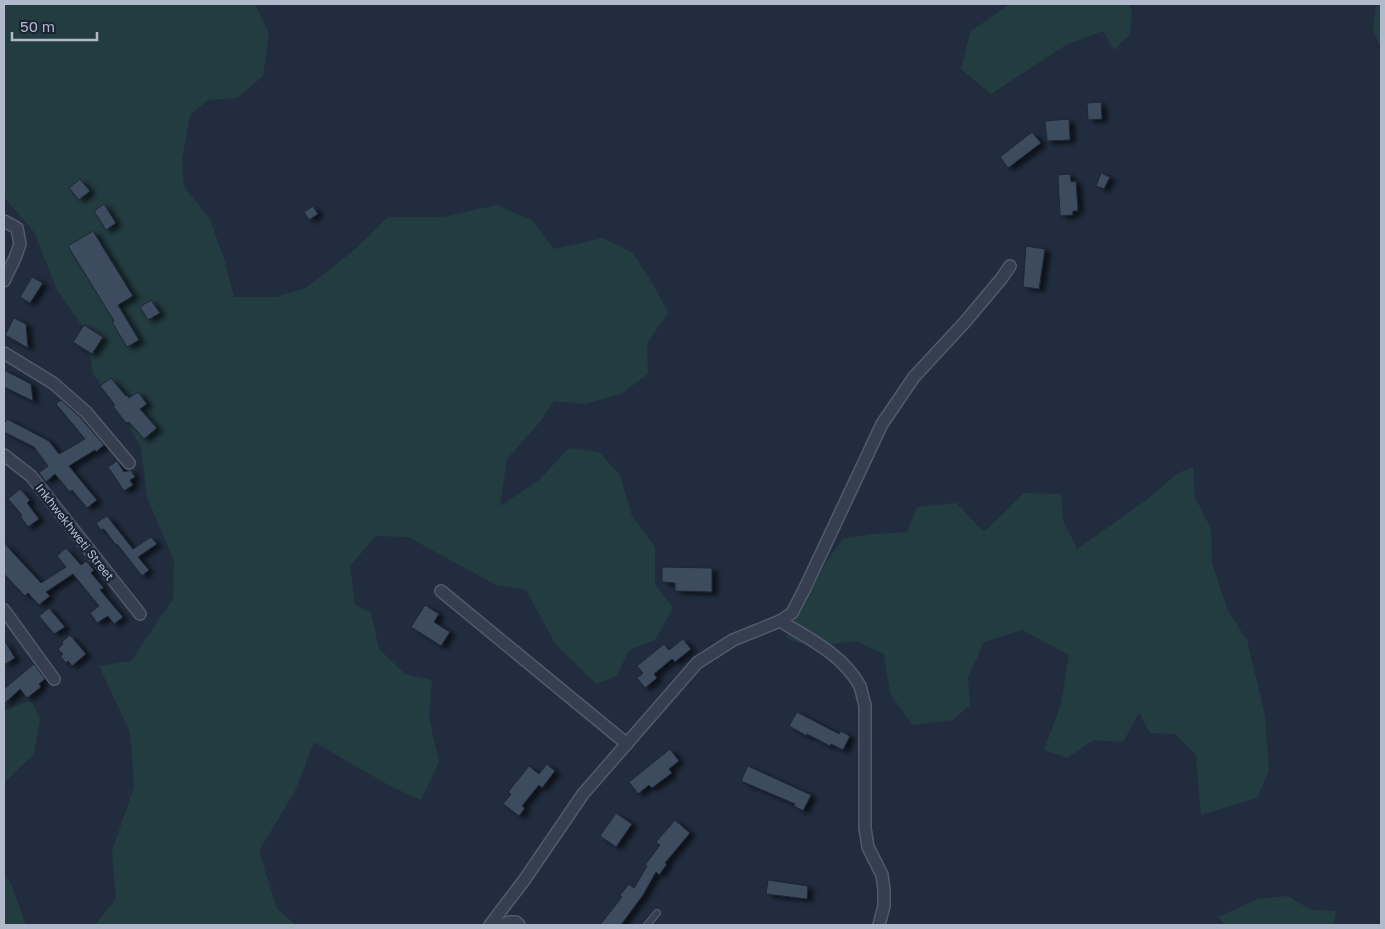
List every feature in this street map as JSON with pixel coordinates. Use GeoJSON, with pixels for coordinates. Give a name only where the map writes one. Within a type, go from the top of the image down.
{"type":"FeatureCollection","features":[{"type":"Feature","properties":{"kind":"street"},"geometry":{"type":"LineString","coordinates":[[4,221],[16,228],[20,244],[4,281]]}},
{"type":"Feature","properties":{"kind":"street"},"geometry":{"type":"LineString","coordinates":[[490,925],[525,879],[583,794],[697,663],[733,640],[780,621],[792,613],[882,424],[914,377],[965,322],[1010,266]]}},
{"type":"Feature","properties":{"kind":"street"},"geometry":{"type":"LineString","coordinates":[[4,353],[53,383],[86,412],[129,463]]}},
{"type":"Feature","properties":{"kind":"street","name":"Inkhwekhweti Street"},"geometry":{"type":"LineString","coordinates":[[4,455],[31,476],[140,614]]}},
{"type":"Feature","properties":{"kind":"street"},"geometry":{"type":"LineString","coordinates":[[441,591],[626,744]]}},
{"type":"Feature","properties":{"kind":"street"},"geometry":{"type":"LineString","coordinates":[[4,610],[54,679]]}},
{"type":"Feature","properties":{"kind":"street"},"geometry":{"type":"LineString","coordinates":[[780,621],[828,650],[846,666],[860,688],[865,705],[865,828],[868,847],[882,875],[884,889],[884,906],[879,925]]}},
{"type":"Feature","properties":{"kind":"street"},"geometry":{"type":"LineString","coordinates":[[502,925],[509,922],[516,922],[519,925]]}},
{"type":"Feature","properties":{"kind":"lane"},"geometry":{"type":"LineString","coordinates":[[647,925],[657,913]]}},
{"type":"Feature","properties":{"kind":"green space"},"geometry":{"type":"Polygon","coordinates":[[[4,4],[255,4],[269,33],[263,76],[237,98],[208,100],[190,115],[182,159],[184,187],[210,219],[225,262],[234,297],[276,297],[306,288],[353,251],[388,217],[443,217],[497,205],[533,221],[554,249],[603,238],[633,253],[654,286],[668,313],[647,343],[648,374],[621,394],[585,404],[554,401],[539,423],[507,459],[500,506],[539,480],[569,448],[599,452],[620,475],[632,516],[655,547],[655,585],[673,608],[655,640],[629,650],[617,676],[596,684],[556,645],[526,590],[496,585],[408,537],[376,536],[350,566],[355,605],[371,613],[379,649],[405,674],[432,680],[429,718],[439,762],[421,800],[390,786],[314,742],[295,791],[259,851],[277,909],[296,925],[95,925],[116,899],[112,851],[134,787],[130,732],[99,666],[131,661],[173,599],[174,561],[147,497],[141,447],[124,417],[93,374],[87,333],[57,290],[34,232],[4,197],[4,4]]]}},
{"type":"Feature","properties":{"kind":"green space"},"geometry":{"type":"Polygon","coordinates":[[[1128,4],[1132,11],[1130,34],[1114,50],[1103,31],[1066,45],[991,94],[961,69],[970,32],[1008,5],[1128,4]]]}},
{"type":"Feature","properties":{"kind":"green space"},"geometry":{"type":"Polygon","coordinates":[[[1376,4],[1381,4],[1381,49],[1373,29],[1376,4]]]}},
{"type":"Feature","properties":{"kind":"green space"},"geometry":{"type":"Polygon","coordinates":[[[1193,467],[1195,497],[1211,529],[1212,563],[1228,611],[1247,640],[1265,716],[1269,770],[1257,798],[1201,815],[1196,755],[1175,734],[1150,733],[1139,713],[1123,742],[1093,740],[1068,758],[1044,750],[1061,704],[1069,655],[1022,630],[984,642],[968,678],[970,705],[953,720],[912,725],[890,693],[884,654],[855,641],[812,647],[786,638],[827,561],[843,539],[873,534],[907,532],[917,507],[956,503],[984,532],[1024,493],[1061,494],[1063,520],[1077,549],[1145,501],[1178,473],[1193,467]]]}},
{"type":"Feature","properties":{"kind":"green space"},"geometry":{"type":"Polygon","coordinates":[[[28,701],[32,702],[40,719],[34,754],[4,783],[4,711],[28,701]]]}},
{"type":"Feature","properties":{"kind":"green space"},"geometry":{"type":"Polygon","coordinates":[[[4,874],[10,881],[26,925],[4,925],[4,874]]]}},
{"type":"Feature","properties":{"kind":"green space"},"geometry":{"type":"Polygon","coordinates":[[[1288,896],[1311,910],[1336,911],[1334,925],[1225,925],[1218,917],[1258,899],[1288,896]]]}},
{"type":"Feature","properties":{"kind":"building"},"geometry":{"type":"Polygon","coordinates":[[[1101,102],[1102,119],[1088,120],[1087,103],[1101,102]]]}},
{"type":"Feature","properties":{"kind":"building"},"geometry":{"type":"Polygon","coordinates":[[[1069,119],[1070,140],[1047,141],[1045,121],[1069,119]]]}},
{"type":"Feature","properties":{"kind":"building"},"geometry":{"type":"Polygon","coordinates":[[[1032,132],[1041,143],[1008,168],[1000,157],[1032,132]]]}},
{"type":"Feature","properties":{"kind":"building"},"geometry":{"type":"Polygon","coordinates":[[[1101,173],[1110,177],[1104,189],[1096,186],[1101,173]]]}},
{"type":"Feature","properties":{"kind":"building"},"geometry":{"type":"Polygon","coordinates":[[[1070,174],[1071,182],[1076,181],[1078,211],[1073,211],[1073,215],[1060,216],[1058,175],[1070,174]]]}},
{"type":"Feature","properties":{"kind":"building"},"geometry":{"type":"Polygon","coordinates":[[[80,179],[90,191],[79,200],[69,188],[80,179]]]}},
{"type":"Feature","properties":{"kind":"building"},"geometry":{"type":"Polygon","coordinates":[[[104,204],[116,223],[106,230],[94,211],[104,204]]]}},
{"type":"Feature","properties":{"kind":"building"},"geometry":{"type":"Polygon","coordinates":[[[313,206],[318,214],[309,220],[304,212],[313,206]]]}},
{"type":"Feature","properties":{"kind":"building"},"geometry":{"type":"Polygon","coordinates":[[[93,231],[133,296],[118,305],[139,340],[127,347],[112,322],[114,321],[68,246],[93,231]]]}},
{"type":"Feature","properties":{"kind":"building"},"geometry":{"type":"Polygon","coordinates":[[[1026,246],[1045,249],[1039,289],[1023,287],[1026,246]]]}},
{"type":"Feature","properties":{"kind":"building"},"geometry":{"type":"Polygon","coordinates":[[[32,277],[43,283],[30,303],[20,297],[32,277]]]}},
{"type":"Feature","properties":{"kind":"building"},"geometry":{"type":"Polygon","coordinates":[[[151,300],[160,313],[148,320],[140,307],[151,300]]]}},
{"type":"Feature","properties":{"kind":"building"},"geometry":{"type":"Polygon","coordinates":[[[14,318],[26,324],[28,348],[5,335],[14,318]]]}},
{"type":"Feature","properties":{"kind":"building"},"geometry":{"type":"Polygon","coordinates":[[[84,325],[103,337],[92,354],[73,342],[84,325]]]}},
{"type":"Feature","properties":{"kind":"building"},"geometry":{"type":"Polygon","coordinates":[[[4,370],[31,384],[33,401],[4,387],[4,370]]]}},
{"type":"Feature","properties":{"kind":"building"},"geometry":{"type":"Polygon","coordinates":[[[111,378],[126,396],[129,398],[138,392],[147,404],[140,409],[157,428],[144,439],[129,422],[126,423],[100,386],[111,378]]]}},
{"type":"Feature","properties":{"kind":"building"},"geometry":{"type":"Polygon","coordinates":[[[61,400],[80,417],[104,445],[96,452],[95,450],[69,466],[97,500],[87,508],[55,474],[46,482],[39,473],[48,466],[34,447],[4,432],[4,424],[7,419],[49,441],[59,454],[85,439],[56,404],[61,400]]]}},
{"type":"Feature","properties":{"kind":"building"},"geometry":{"type":"Polygon","coordinates":[[[117,461],[124,472],[131,470],[135,477],[130,480],[133,485],[124,491],[108,467],[117,461]]]}},
{"type":"Feature","properties":{"kind":"building"},"geometry":{"type":"Polygon","coordinates":[[[20,489],[30,500],[27,503],[39,519],[28,527],[20,516],[22,515],[8,499],[20,489]]]}},
{"type":"Feature","properties":{"kind":"building"},"geometry":{"type":"Polygon","coordinates":[[[107,516],[133,549],[151,537],[157,544],[138,557],[149,570],[142,576],[104,529],[101,530],[96,523],[107,516]]]}},
{"type":"Feature","properties":{"kind":"building"},"geometry":{"type":"Polygon","coordinates":[[[4,543],[41,583],[66,567],[57,556],[66,548],[81,565],[86,561],[94,570],[91,573],[104,588],[100,590],[123,617],[114,624],[108,616],[97,623],[90,613],[99,606],[73,574],[46,592],[50,596],[39,605],[28,593],[25,596],[4,574],[4,543]]]}},
{"type":"Feature","properties":{"kind":"building"},"geometry":{"type":"Polygon","coordinates":[[[662,567],[712,568],[712,592],[675,591],[675,583],[662,582],[662,567]]]}},
{"type":"Feature","properties":{"kind":"building"},"geometry":{"type":"Polygon","coordinates":[[[425,605],[439,614],[434,622],[450,632],[441,646],[411,627],[425,605]]]}},
{"type":"Feature","properties":{"kind":"building"},"geometry":{"type":"Polygon","coordinates":[[[49,608],[65,627],[54,634],[39,616],[49,608]]]}},
{"type":"Feature","properties":{"kind":"building"},"geometry":{"type":"Polygon","coordinates":[[[70,635],[86,654],[72,666],[68,661],[66,663],[60,656],[63,654],[58,649],[63,644],[62,642],[70,635]]]}},
{"type":"Feature","properties":{"kind":"building"},"geometry":{"type":"Polygon","coordinates":[[[683,639],[691,649],[675,662],[672,659],[654,674],[657,678],[645,688],[637,678],[643,673],[637,666],[664,644],[669,650],[683,639]]]}},
{"type":"Feature","properties":{"kind":"building"},"geometry":{"type":"Polygon","coordinates":[[[4,640],[15,658],[4,665],[4,640]]]}},
{"type":"Feature","properties":{"kind":"building"},"geometry":{"type":"Polygon","coordinates":[[[34,664],[45,679],[39,684],[41,687],[27,698],[20,689],[4,704],[4,689],[34,664]]]}},
{"type":"Feature","properties":{"kind":"building"},"geometry":{"type":"Polygon","coordinates":[[[797,712],[839,734],[841,731],[850,736],[843,750],[831,744],[830,746],[807,734],[807,736],[789,726],[797,712]]]}},
{"type":"Feature","properties":{"kind":"building"},"geometry":{"type":"Polygon","coordinates":[[[670,749],[679,761],[669,769],[672,773],[652,788],[649,785],[638,794],[629,782],[670,749]]]}},
{"type":"Feature","properties":{"kind":"building"},"geometry":{"type":"Polygon","coordinates":[[[547,764],[555,771],[542,788],[539,785],[522,806],[525,808],[519,816],[503,804],[511,794],[508,792],[529,766],[539,774],[547,764]]]}},
{"type":"Feature","properties":{"kind":"building"},"geometry":{"type":"Polygon","coordinates":[[[748,766],[811,795],[803,811],[794,806],[795,804],[741,781],[748,766]]]}},
{"type":"Feature","properties":{"kind":"building"},"geometry":{"type":"Polygon","coordinates":[[[616,813],[632,824],[616,847],[600,836],[616,813]]]}},
{"type":"Feature","properties":{"kind":"building"},"geometry":{"type":"Polygon","coordinates":[[[675,820],[690,833],[665,863],[667,864],[659,875],[656,872],[643,895],[621,925],[600,925],[622,897],[620,895],[629,884],[634,888],[647,866],[645,865],[660,845],[656,842],[675,820]]]}},
{"type":"Feature","properties":{"kind":"building"},"geometry":{"type":"Polygon","coordinates":[[[768,880],[808,886],[807,899],[766,894],[768,880]]]}}]}
